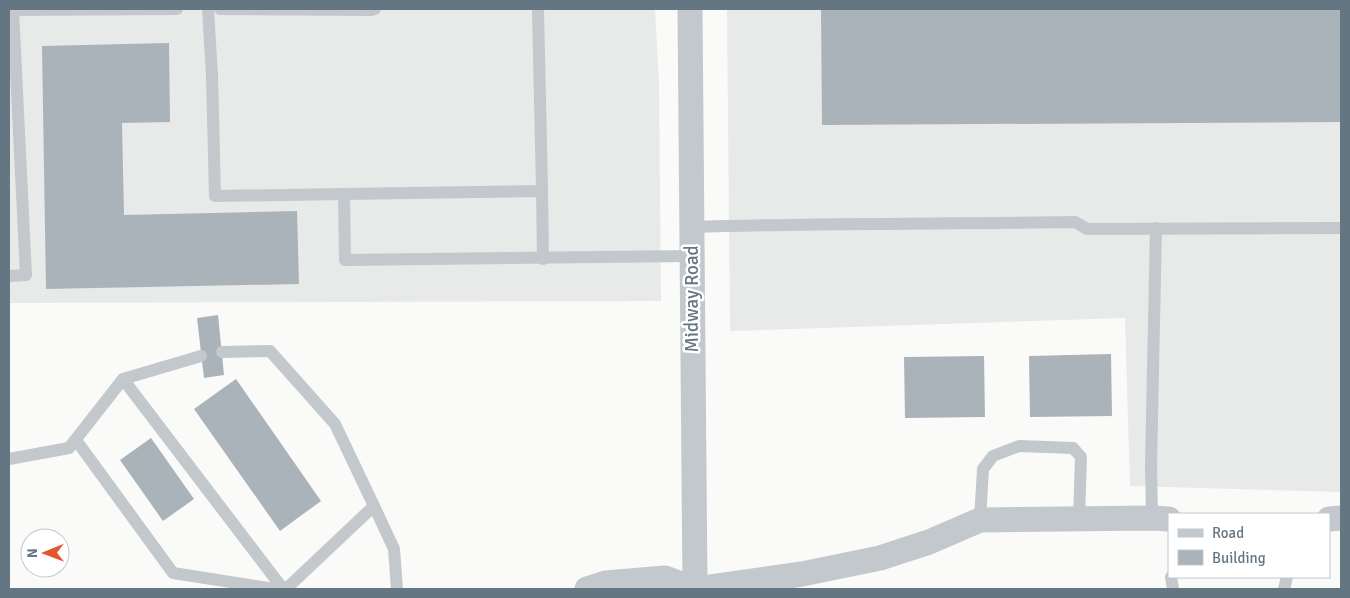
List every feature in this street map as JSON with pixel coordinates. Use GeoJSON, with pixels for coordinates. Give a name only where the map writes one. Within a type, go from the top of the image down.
{"type":"FeatureCollection","features":[{"type":"Feature","properties":{"kind":"street","name":"Midway Road"},"geometry":{"type":"LineString","coordinates":[[690,9],[695,589]]}},
{"type":"Feature","properties":{"kind":"street"},"geometry":{"type":"LineString","coordinates":[[587,589],[606,583],[665,578],[695,589],[802,574],[880,558],[928,542],[980,520],[1161,519]]}},
{"type":"Feature","properties":{"kind":"lane"},"geometry":{"type":"LineString","coordinates":[[9,276],[26,275],[11,10],[177,9]]}},
{"type":"Feature","properties":{"kind":"lane"},"geometry":{"type":"LineString","coordinates":[[208,9],[215,196],[542,191]]}},
{"type":"Feature","properties":{"kind":"lane"},"geometry":{"type":"LineString","coordinates":[[220,9],[375,9]]}},
{"type":"Feature","properties":{"kind":"lane"},"geometry":{"type":"LineString","coordinates":[[538,9],[543,259]]}},
{"type":"Feature","properties":{"kind":"lane"},"geometry":{"type":"LineString","coordinates":[[344,194],[345,260],[692,256]]}},
{"type":"Feature","properties":{"kind":"lane"},"geometry":{"type":"LineString","coordinates":[[692,227],[777,224],[1074,222],[1087,229],[1341,228]]}},
{"type":"Feature","properties":{"kind":"lane"},"geometry":{"type":"LineString","coordinates":[[1156,228],[1152,465],[1161,519]]}},
{"type":"Feature","properties":{"kind":"lane"},"geometry":{"type":"LineString","coordinates":[[222,352],[270,351],[335,424],[394,549],[398,589]]}},
{"type":"Feature","properties":{"kind":"lane"},"geometry":{"type":"LineString","coordinates":[[9,459],[69,448],[123,379],[201,356]]}},
{"type":"Feature","properties":{"kind":"lane"},"geometry":{"type":"LineString","coordinates":[[123,379],[285,589],[374,506]]}},
{"type":"Feature","properties":{"kind":"lane"},"geometry":{"type":"LineString","coordinates":[[76,440],[173,573],[275,589]]}},
{"type":"Feature","properties":{"kind":"lane"},"geometry":{"type":"LineString","coordinates":[[980,520],[982,469],[993,456],[1019,446],[1073,448],[1081,457],[1079,519]]}},
{"type":"Feature","properties":{"kind":"shaded area"},"geometry":{"type":"Polygon","coordinates":[[[9,9],[655,9],[659,82],[661,301],[9,303],[9,9]]]}},
{"type":"Feature","properties":{"kind":"shaded area"},"geometry":{"type":"Polygon","coordinates":[[[727,9],[1341,9],[1341,492],[1130,486],[1125,318],[730,331],[727,9]]]}},
{"type":"Feature","properties":{"kind":"building"},"geometry":{"type":"Polygon","coordinates":[[[821,9],[1341,9],[1341,122],[822,125],[821,9]]]}},
{"type":"Feature","properties":{"kind":"building"},"geometry":{"type":"Polygon","coordinates":[[[169,43],[170,122],[122,123],[124,215],[297,211],[299,284],[46,289],[42,46],[169,43]]]}},
{"type":"Feature","properties":{"kind":"building"},"geometry":{"type":"Polygon","coordinates":[[[218,315],[224,375],[204,378],[197,318],[218,315]]]}},
{"type":"Feature","properties":{"kind":"building"},"geometry":{"type":"Polygon","coordinates":[[[1111,354],[1112,416],[1030,417],[1029,356],[1111,354]]]}},
{"type":"Feature","properties":{"kind":"building"},"geometry":{"type":"Polygon","coordinates":[[[984,356],[985,417],[905,418],[904,357],[984,356]]]}},
{"type":"Feature","properties":{"kind":"building"},"geometry":{"type":"Polygon","coordinates":[[[236,379],[321,501],[280,531],[194,409],[236,379]]]}},
{"type":"Feature","properties":{"kind":"building"},"geometry":{"type":"Polygon","coordinates":[[[151,438],[194,499],[163,521],[120,460],[151,438]]]}}]}
